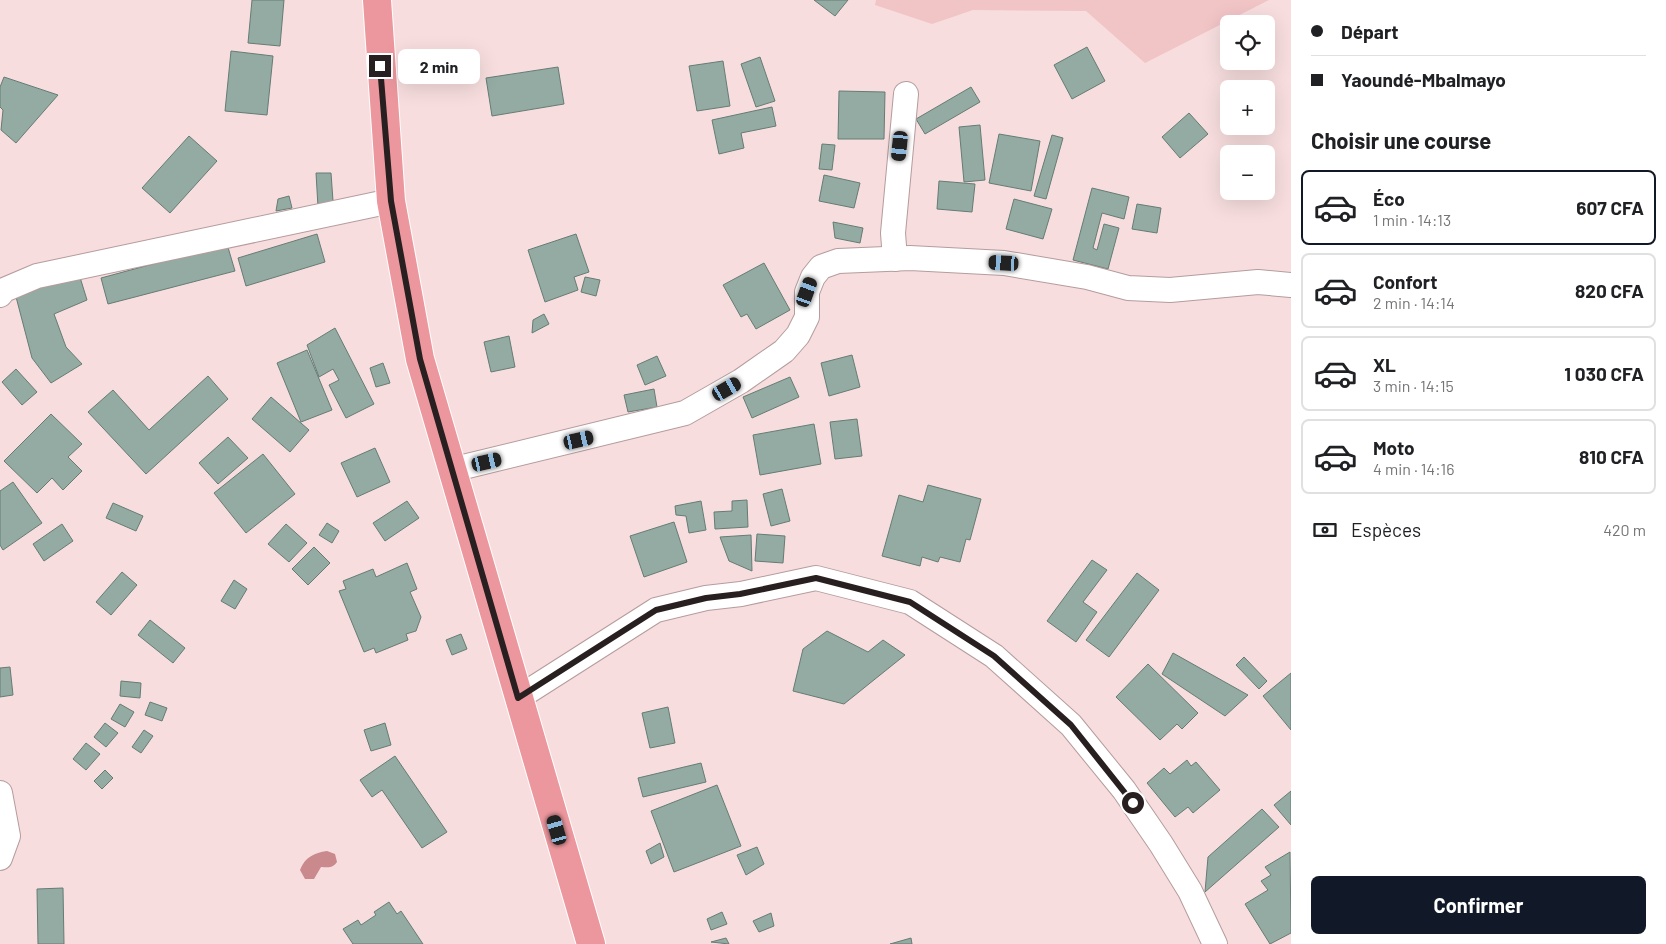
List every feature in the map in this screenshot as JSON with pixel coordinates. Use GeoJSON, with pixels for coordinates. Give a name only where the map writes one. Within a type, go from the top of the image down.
{"type":"FeatureCollection","features":[{"type":"Feature","properties":{"kind":"highway"},"geometry":{"type":"LineString","coordinates":[[377,0],[391,201],[420,359],[591,944]]}},
{"type":"Feature","properties":{"kind":"street"},"geometry":{"type":"LineString","coordinates":[[895,259],[893,233],[906,94]]}},
{"type":"Feature","properties":{"kind":"street"},"geometry":{"type":"LineString","coordinates":[[0,295],[4,290],[37,276],[391,201]]}},
{"type":"Feature","properties":{"kind":"street"},"geometry":{"type":"LineString","coordinates":[[451,470],[685,413],[741,381],[784,351],[798,335],[807,317],[807,292],[813,277],[821,267],[838,261],[895,259],[1004,263],[1087,277],[1128,288],[1170,290],[1258,282],[1291,285]]}},
{"type":"Feature","properties":{"kind":"street"},"geometry":{"type":"LineString","coordinates":[[518,698],[656,610],[706,598],[740,594],[816,578],[910,602],[994,656],[1071,725],[1124,790],[1161,844],[1190,891],[1215,944]]}},
{"type":"Feature","properties":{"kind":"street"},"geometry":{"type":"LineString","coordinates":[[0,793],[8,836],[0,858]]}},
{"type":"Feature","properties":{"kind":"shaded area"},"geometry":{"type":"Polygon","coordinates":[[[876,0],[1269,0],[1239,15],[1220,15],[1220,25],[1145,63],[1086,11],[973,10],[932,24],[875,5],[876,0]]]}},
{"type":"Feature","properties":{"kind":"shaded area"},"geometry":{"type":"Polygon","coordinates":[[[327,851],[335,854],[337,862],[332,867],[321,867],[314,879],[305,879],[300,870],[304,862],[314,854],[327,851]]]}},
{"type":"Feature","properties":{"kind":"building"},"geometry":{"type":"Polygon","coordinates":[[[252,0],[284,0],[280,46],[248,43],[252,0]]]}},
{"type":"Feature","properties":{"kind":"building"},"geometry":{"type":"Polygon","coordinates":[[[814,0],[848,0],[835,16],[814,0]]]}},
{"type":"Feature","properties":{"kind":"building"},"geometry":{"type":"Polygon","coordinates":[[[1087,47],[1105,81],[1072,99],[1054,65],[1087,47]]]}},
{"type":"Feature","properties":{"kind":"building"},"geometry":{"type":"Polygon","coordinates":[[[231,51],[273,56],[267,115],[225,111],[231,51]]]}},
{"type":"Feature","properties":{"kind":"building"},"geometry":{"type":"Polygon","coordinates":[[[760,57],[775,101],[756,107],[741,64],[760,57]]]}},
{"type":"Feature","properties":{"kind":"building"},"geometry":{"type":"Polygon","coordinates":[[[723,61],[730,106],[697,111],[689,66],[723,61]]]}},
{"type":"Feature","properties":{"kind":"building"},"geometry":{"type":"Polygon","coordinates":[[[558,67],[564,104],[492,116],[486,78],[558,67]]]}},
{"type":"Feature","properties":{"kind":"building"},"geometry":{"type":"Polygon","coordinates":[[[4,77],[58,95],[16,143],[1,130],[3,110],[0,107],[0,87],[4,77]]]}},
{"type":"Feature","properties":{"kind":"building"},"geometry":{"type":"Polygon","coordinates":[[[971,87],[980,102],[925,134],[916,119],[971,87]]]}},
{"type":"Feature","properties":{"kind":"building"},"geometry":{"type":"Polygon","coordinates":[[[839,91],[885,92],[884,139],[838,139],[839,91]]]}},
{"type":"Feature","properties":{"kind":"building"},"geometry":{"type":"Polygon","coordinates":[[[772,107],[776,126],[741,133],[744,148],[719,154],[712,120],[772,107]]]}},
{"type":"Feature","properties":{"kind":"building"},"geometry":{"type":"Polygon","coordinates":[[[1189,113],[1208,134],[1180,158],[1162,137],[1189,113]]]}},
{"type":"Feature","properties":{"kind":"building"},"geometry":{"type":"Polygon","coordinates":[[[980,125],[985,180],[964,182],[959,127],[980,125]]]}},
{"type":"Feature","properties":{"kind":"building"},"geometry":{"type":"Polygon","coordinates":[[[999,134],[1040,141],[1031,191],[989,183],[999,134]]]}},
{"type":"Feature","properties":{"kind":"building"},"geometry":{"type":"Polygon","coordinates":[[[1052,135],[1063,138],[1046,199],[1034,196],[1052,135]]]}},
{"type":"Feature","properties":{"kind":"building"},"geometry":{"type":"Polygon","coordinates":[[[189,136],[217,161],[170,213],[142,188],[189,136]]]}},
{"type":"Feature","properties":{"kind":"building"},"geometry":{"type":"Polygon","coordinates":[[[822,144],[835,145],[832,170],[819,169],[822,144]]]}},
{"type":"Feature","properties":{"kind":"building"},"geometry":{"type":"Polygon","coordinates":[[[316,173],[331,173],[333,201],[318,207],[316,173]]]}},
{"type":"Feature","properties":{"kind":"building"},"geometry":{"type":"Polygon","coordinates":[[[824,175],[860,183],[854,208],[819,201],[824,175]]]}},
{"type":"Feature","properties":{"kind":"building"},"geometry":{"type":"Polygon","coordinates":[[[939,181],[975,184],[972,212],[937,209],[939,181]]]}},
{"type":"Feature","properties":{"kind":"building"},"geometry":{"type":"Polygon","coordinates":[[[1092,188],[1129,197],[1124,219],[1102,213],[1093,248],[1097,250],[1104,224],[1119,228],[1108,269],[1073,260],[1092,188]]]}},
{"type":"Feature","properties":{"kind":"building"},"geometry":{"type":"Polygon","coordinates":[[[289,196],[292,208],[276,211],[278,199],[289,196]]]}},
{"type":"Feature","properties":{"kind":"building"},"geometry":{"type":"Polygon","coordinates":[[[1014,199],[1052,209],[1043,239],[1006,229],[1014,199]]]}},
{"type":"Feature","properties":{"kind":"building"},"geometry":{"type":"Polygon","coordinates":[[[1137,204],[1161,208],[1157,233],[1132,229],[1137,204]]]}},
{"type":"Feature","properties":{"kind":"building"},"geometry":{"type":"Polygon","coordinates":[[[833,222],[863,228],[860,243],[835,238],[833,222]]]}},
{"type":"Feature","properties":{"kind":"building"},"geometry":{"type":"Polygon","coordinates":[[[317,234],[325,262],[246,286],[238,258],[317,234]]]}},
{"type":"Feature","properties":{"kind":"building"},"geometry":{"type":"Polygon","coordinates":[[[576,234],[589,272],[574,277],[578,290],[545,302],[528,250],[576,234]]]}},
{"type":"Feature","properties":{"kind":"building"},"geometry":{"type":"Polygon","coordinates":[[[227,244],[235,271],[108,304],[101,278],[227,244]]]}},
{"type":"Feature","properties":{"kind":"building"},"geometry":{"type":"Polygon","coordinates":[[[764,263],[790,310],[756,329],[747,314],[741,317],[723,285],[764,263]]]}},
{"type":"Feature","properties":{"kind":"building"},"geometry":{"type":"Polygon","coordinates":[[[79,274],[87,300],[54,314],[66,347],[82,364],[51,383],[32,358],[15,293],[79,274]]]}},
{"type":"Feature","properties":{"kind":"building"},"geometry":{"type":"Polygon","coordinates":[[[585,277],[600,280],[596,296],[581,292],[585,277]]]}},
{"type":"Feature","properties":{"kind":"building"},"geometry":{"type":"Polygon","coordinates":[[[544,314],[549,324],[532,333],[533,320],[544,314]]]}},
{"type":"Feature","properties":{"kind":"building"},"geometry":{"type":"Polygon","coordinates":[[[335,328],[374,404],[346,418],[329,385],[339,380],[333,369],[319,377],[307,345],[335,328]]]}},
{"type":"Feature","properties":{"kind":"building"},"geometry":{"type":"Polygon","coordinates":[[[509,336],[515,367],[491,372],[484,342],[509,336]]]}},
{"type":"Feature","properties":{"kind":"building"},"geometry":{"type":"Polygon","coordinates":[[[307,350],[332,410],[301,422],[277,363],[307,350]]]}},
{"type":"Feature","properties":{"kind":"building"},"geometry":{"type":"Polygon","coordinates":[[[852,355],[860,387],[829,396],[821,363],[852,355]]]}},
{"type":"Feature","properties":{"kind":"building"},"geometry":{"type":"Polygon","coordinates":[[[657,356],[666,376],[645,385],[637,365],[657,356]]]}},
{"type":"Feature","properties":{"kind":"building"},"geometry":{"type":"Polygon","coordinates":[[[383,363],[390,383],[376,387],[370,368],[383,363]]]}},
{"type":"Feature","properties":{"kind":"building"},"geometry":{"type":"Polygon","coordinates":[[[16,369],[37,392],[22,405],[2,382],[16,369]]]}},
{"type":"Feature","properties":{"kind":"building"},"geometry":{"type":"Polygon","coordinates":[[[208,376],[228,399],[146,474],[88,412],[113,390],[149,430],[208,376]]]}},
{"type":"Feature","properties":{"kind":"building"},"geometry":{"type":"Polygon","coordinates":[[[790,377],[799,397],[752,418],[743,397],[790,377]]]}},
{"type":"Feature","properties":{"kind":"building"},"geometry":{"type":"Polygon","coordinates":[[[654,389],[657,407],[628,412],[624,395],[654,389]]]}},
{"type":"Feature","properties":{"kind":"building"},"geometry":{"type":"Polygon","coordinates":[[[271,397],[309,430],[290,452],[252,419],[271,397]]]}},
{"type":"Feature","properties":{"kind":"building"},"geometry":{"type":"Polygon","coordinates":[[[51,414],[82,444],[68,457],[82,471],[63,490],[52,478],[37,493],[4,461],[51,414]]]}},
{"type":"Feature","properties":{"kind":"building"},"geometry":{"type":"Polygon","coordinates":[[[857,419],[862,456],[835,459],[830,422],[857,419]]]}},
{"type":"Feature","properties":{"kind":"building"},"geometry":{"type":"Polygon","coordinates":[[[814,424],[821,464],[760,475],[753,435],[814,424]]]}},
{"type":"Feature","properties":{"kind":"building"},"geometry":{"type":"Polygon","coordinates":[[[228,437],[248,458],[218,484],[199,463],[228,437]]]}},
{"type":"Feature","properties":{"kind":"building"},"geometry":{"type":"Polygon","coordinates":[[[375,448],[390,482],[357,497],[341,463],[375,448]]]}},
{"type":"Feature","properties":{"kind":"building"},"geometry":{"type":"Polygon","coordinates":[[[263,454],[295,494],[246,533],[214,493],[263,454]]]}},
{"type":"Feature","properties":{"kind":"building"},"geometry":{"type":"Polygon","coordinates":[[[13,482],[42,523],[3,550],[0,545],[0,491],[13,482]]]}},
{"type":"Feature","properties":{"kind":"building"},"geometry":{"type":"Polygon","coordinates":[[[928,485],[981,499],[970,540],[966,539],[960,562],[940,557],[938,562],[922,557],[920,566],[882,556],[899,495],[923,502],[928,485]]]}},
{"type":"Feature","properties":{"kind":"building"},"geometry":{"type":"Polygon","coordinates":[[[782,489],[790,521],[771,526],[763,494],[782,489]]]}},
{"type":"Feature","properties":{"kind":"building"},"geometry":{"type":"Polygon","coordinates":[[[747,500],[748,527],[715,529],[714,512],[732,511],[732,501],[747,500]]]}},
{"type":"Feature","properties":{"kind":"building"},"geometry":{"type":"Polygon","coordinates":[[[407,501],[419,518],[385,541],[373,523],[407,501]]]}},
{"type":"Feature","properties":{"kind":"building"},"geometry":{"type":"Polygon","coordinates":[[[701,501],[706,530],[689,533],[686,516],[676,515],[675,506],[701,501]]]}},
{"type":"Feature","properties":{"kind":"building"},"geometry":{"type":"Polygon","coordinates":[[[113,503],[143,516],[136,531],[106,518],[113,503]]]}},
{"type":"Feature","properties":{"kind":"building"},"geometry":{"type":"Polygon","coordinates":[[[674,522],[687,562],[644,577],[630,536],[674,522]]]}},
{"type":"Feature","properties":{"kind":"building"},"geometry":{"type":"Polygon","coordinates":[[[327,523],[339,531],[332,543],[319,535],[327,523]]]}},
{"type":"Feature","properties":{"kind":"building"},"geometry":{"type":"Polygon","coordinates":[[[62,524],[73,541],[44,561],[33,544],[62,524]]]}},
{"type":"Feature","properties":{"kind":"building"},"geometry":{"type":"Polygon","coordinates":[[[286,524],[307,543],[289,562],[268,544],[286,524]]]}},
{"type":"Feature","properties":{"kind":"building"},"geometry":{"type":"Polygon","coordinates":[[[757,534],[785,536],[783,563],[755,561],[757,534]]]}},
{"type":"Feature","properties":{"kind":"building"},"geometry":{"type":"Polygon","coordinates":[[[751,535],[752,571],[729,561],[720,537],[751,535]]]}},
{"type":"Feature","properties":{"kind":"building"},"geometry":{"type":"Polygon","coordinates":[[[314,547],[330,563],[308,585],[292,569],[314,547]]]}},
{"type":"Feature","properties":{"kind":"building"},"geometry":{"type":"Polygon","coordinates":[[[1092,560],[1107,570],[1083,602],[1097,612],[1076,642],[1047,621],[1092,560]]]}},
{"type":"Feature","properties":{"kind":"building"},"geometry":{"type":"Polygon","coordinates":[[[407,563],[417,589],[410,592],[421,617],[416,631],[406,634],[408,640],[376,653],[374,648],[364,652],[339,591],[346,589],[343,581],[373,569],[376,577],[407,563]]]}},
{"type":"Feature","properties":{"kind":"building"},"geometry":{"type":"Polygon","coordinates":[[[122,572],[137,585],[111,615],[96,602],[122,572]]]}},
{"type":"Feature","properties":{"kind":"building"},"geometry":{"type":"Polygon","coordinates":[[[1137,573],[1159,590],[1109,657],[1086,640],[1137,573]]]}},
{"type":"Feature","properties":{"kind":"building"},"geometry":{"type":"Polygon","coordinates":[[[234,580],[247,589],[235,609],[221,601],[234,580]]]}},
{"type":"Feature","properties":{"kind":"building"},"geometry":{"type":"Polygon","coordinates":[[[150,620],[185,648],[173,663],[138,635],[150,620]]]}},
{"type":"Feature","properties":{"kind":"building"},"geometry":{"type":"Polygon","coordinates":[[[827,631],[868,652],[883,640],[905,655],[844,704],[793,691],[803,649],[827,631]]]}},
{"type":"Feature","properties":{"kind":"building"},"geometry":{"type":"Polygon","coordinates":[[[461,634],[467,649],[452,655],[446,640],[461,634]]]}},
{"type":"Feature","properties":{"kind":"building"},"geometry":{"type":"Polygon","coordinates":[[[1173,653],[1248,695],[1225,716],[1162,674],[1173,653]]]}},
{"type":"Feature","properties":{"kind":"building"},"geometry":{"type":"Polygon","coordinates":[[[1244,657],[1267,681],[1259,689],[1236,665],[1244,657]]]}},
{"type":"Feature","properties":{"kind":"building"},"geometry":{"type":"Polygon","coordinates":[[[1148,664],[1198,713],[1182,729],[1177,724],[1160,740],[1116,697],[1148,664]]]}},
{"type":"Feature","properties":{"kind":"building"},"geometry":{"type":"Polygon","coordinates":[[[10,667],[13,695],[0,697],[0,668],[10,667]]]}},
{"type":"Feature","properties":{"kind":"building"},"geometry":{"type":"Polygon","coordinates":[[[1291,673],[1291,730],[1263,696],[1291,673]]]}},
{"type":"Feature","properties":{"kind":"building"},"geometry":{"type":"Polygon","coordinates":[[[121,681],[141,683],[140,698],[120,696],[121,681]]]}},
{"type":"Feature","properties":{"kind":"building"},"geometry":{"type":"Polygon","coordinates":[[[150,702],[167,708],[162,721],[145,715],[150,702]]]}},
{"type":"Feature","properties":{"kind":"building"},"geometry":{"type":"Polygon","coordinates":[[[120,704],[134,712],[125,727],[111,719],[120,704]]]}},
{"type":"Feature","properties":{"kind":"building"},"geometry":{"type":"Polygon","coordinates":[[[668,707],[675,743],[650,748],[642,713],[668,707]]]}},
{"type":"Feature","properties":{"kind":"building"},"geometry":{"type":"Polygon","coordinates":[[[105,723],[118,733],[106,747],[94,737],[105,723]]]}},
{"type":"Feature","properties":{"kind":"building"},"geometry":{"type":"Polygon","coordinates":[[[385,723],[391,745],[371,751],[364,730],[385,723]]]}},
{"type":"Feature","properties":{"kind":"building"},"geometry":{"type":"Polygon","coordinates":[[[144,730],[153,736],[141,753],[132,747],[144,730]]]}},
{"type":"Feature","properties":{"kind":"building"},"geometry":{"type":"Polygon","coordinates":[[[86,743],[100,754],[86,770],[73,759],[86,743]]]}},
{"type":"Feature","properties":{"kind":"building"},"geometry":{"type":"Polygon","coordinates":[[[395,756],[447,832],[422,848],[382,790],[372,797],[360,780],[395,756]]]}},
{"type":"Feature","properties":{"kind":"building"},"geometry":{"type":"Polygon","coordinates":[[[1187,760],[1191,766],[1196,762],[1220,790],[1193,813],[1188,807],[1175,817],[1147,783],[1164,768],[1170,774],[1187,760]]]}},
{"type":"Feature","properties":{"kind":"building"},"geometry":{"type":"Polygon","coordinates":[[[701,763],[706,782],[643,797],[638,778],[701,763]]]}},
{"type":"Feature","properties":{"kind":"building"},"geometry":{"type":"Polygon","coordinates":[[[105,770],[113,778],[102,789],[94,781],[105,770]]]}},
{"type":"Feature","properties":{"kind":"building"},"geometry":{"type":"Polygon","coordinates":[[[717,785],[741,846],[674,872],[651,811],[717,785]]]}},
{"type":"Feature","properties":{"kind":"building"},"geometry":{"type":"Polygon","coordinates":[[[1291,791],[1291,825],[1274,805],[1291,791]]]}},
{"type":"Feature","properties":{"kind":"building"},"geometry":{"type":"Polygon","coordinates":[[[1262,809],[1279,827],[1205,892],[1208,857],[1262,809]]]}},
{"type":"Feature","properties":{"kind":"building"},"geometry":{"type":"Polygon","coordinates":[[[660,843],[664,857],[651,864],[646,851],[660,843]]]}},
{"type":"Feature","properties":{"kind":"building"},"geometry":{"type":"Polygon","coordinates":[[[757,847],[764,864],[746,875],[737,855],[757,847]]]}},
{"type":"Feature","properties":{"kind":"building"},"geometry":{"type":"Polygon","coordinates":[[[1290,852],[1291,933],[1270,944],[1245,904],[1268,890],[1261,881],[1271,875],[1265,867],[1290,852]]]}},
{"type":"Feature","properties":{"kind":"building"},"geometry":{"type":"Polygon","coordinates":[[[63,888],[64,944],[38,944],[37,889],[63,888]]]}},
{"type":"Feature","properties":{"kind":"building"},"geometry":{"type":"Polygon","coordinates":[[[389,902],[397,914],[401,911],[423,944],[353,944],[343,929],[358,920],[361,925],[376,915],[374,912],[389,902]]]}},
{"type":"Feature","properties":{"kind":"building"},"geometry":{"type":"Polygon","coordinates":[[[722,912],[727,924],[711,930],[707,919],[722,912]]]}},
{"type":"Feature","properties":{"kind":"building"},"geometry":{"type":"Polygon","coordinates":[[[771,913],[774,926],[759,932],[753,921],[771,913]]]}},
{"type":"Feature","properties":{"kind":"building"},"geometry":{"type":"Polygon","coordinates":[[[726,938],[729,944],[711,942],[726,938]]]}},
{"type":"Feature","properties":{"kind":"building"},"geometry":{"type":"Polygon","coordinates":[[[911,938],[912,944],[890,944],[911,938]]]}},
{"type":"Feature","properties":{"kind":"route"},"geometry":{"type":"LineString","coordinates":[[380,66],[391,201],[401,264],[420,359],[518,698],[656,610],[706,598],[740,594],[816,578],[910,602],[994,656],[1071,725],[1133,803]]}}]}
